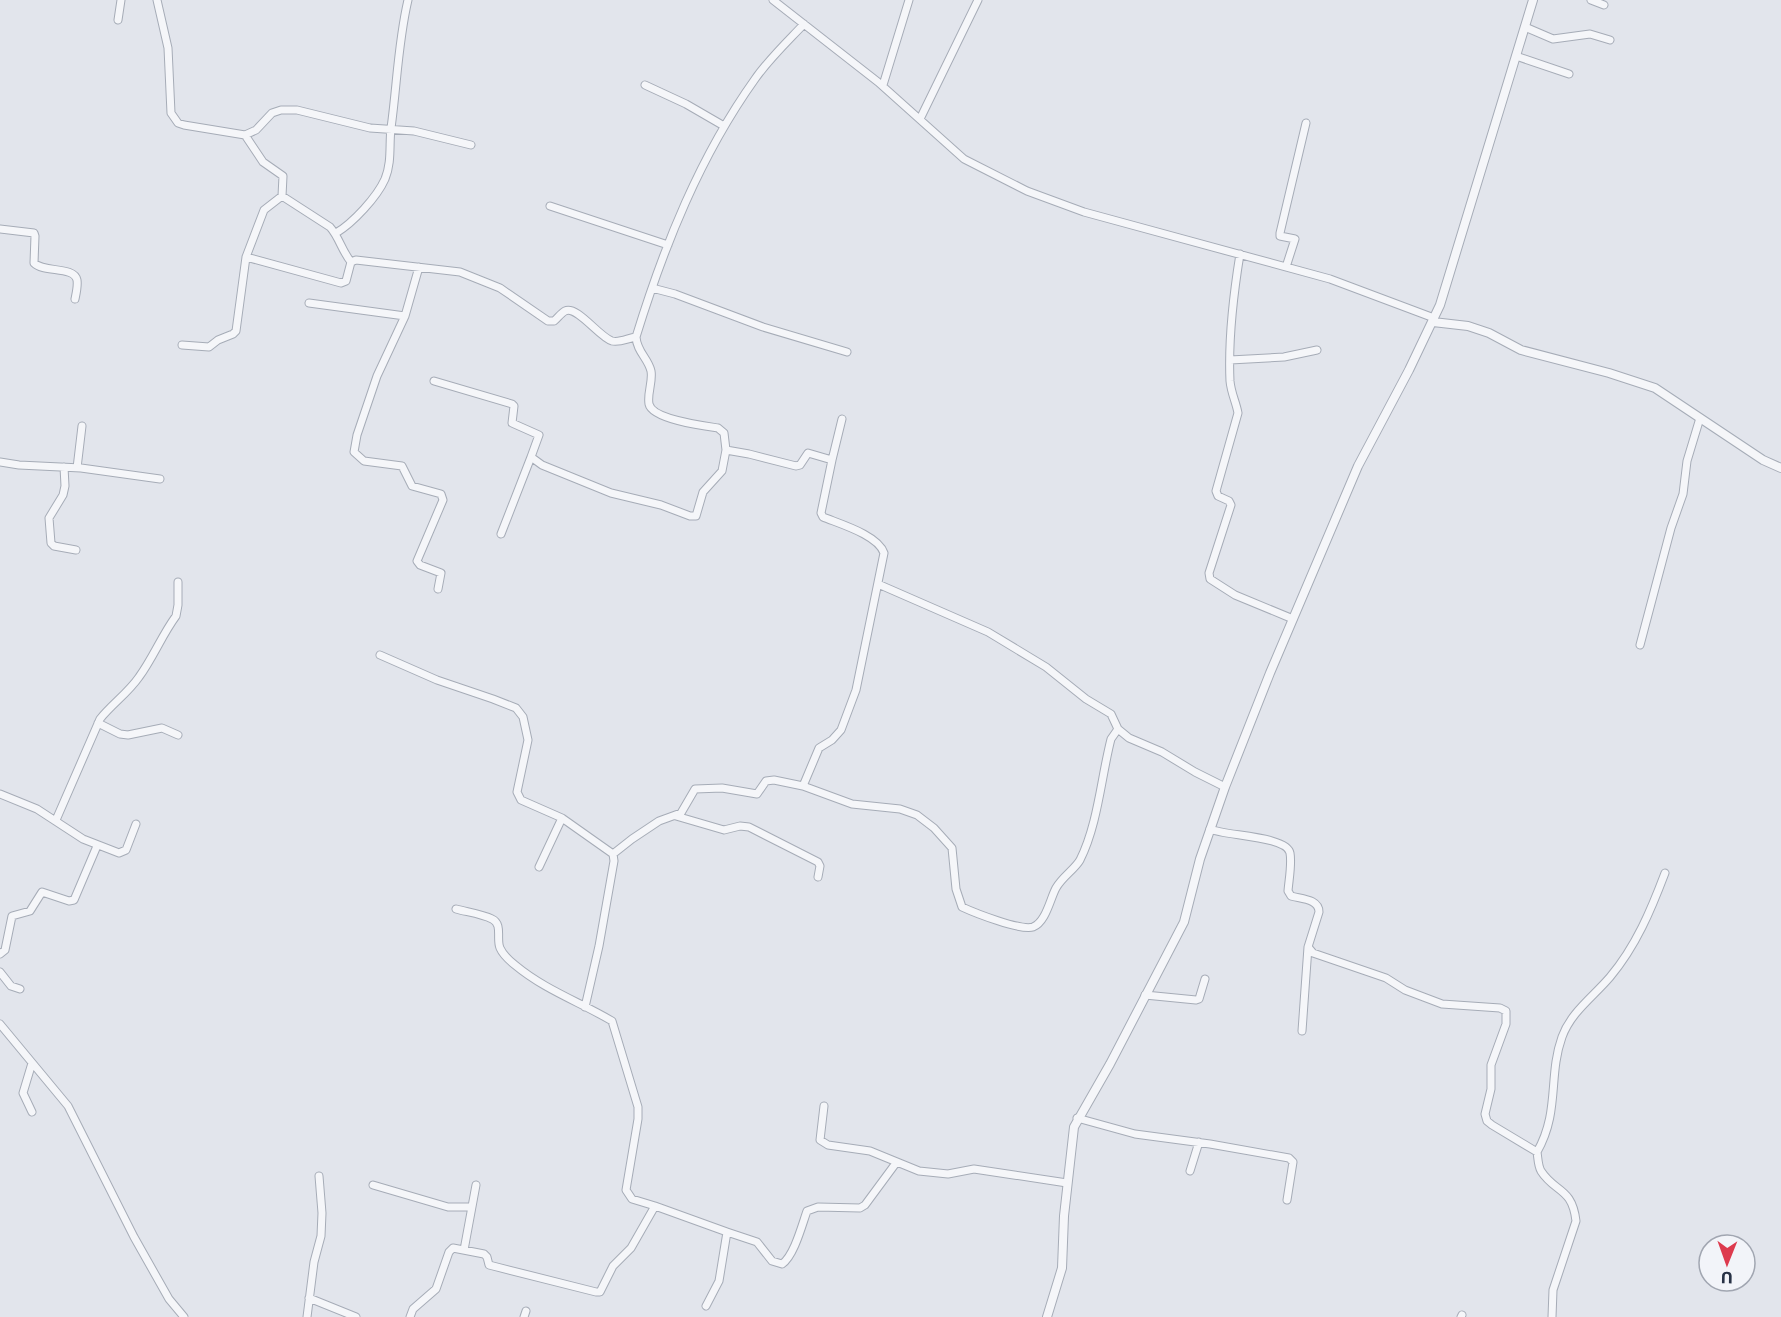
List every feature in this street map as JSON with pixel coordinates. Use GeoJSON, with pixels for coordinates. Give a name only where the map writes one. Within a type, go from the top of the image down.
{"type":"FeatureCollection","features":[{"type":"Feature","properties":{"kind":"street"},"geometry":{"type":"LineString","coordinates":[[118,20],[121,0]]}},
{"type":"Feature","properties":{"kind":"street"},"geometry":{"type":"LineString","coordinates":[[157,0],[168,48],[171,113],[173,118],[184,125],[245,135],[256,130],[272,112],[297,110],[370,128],[414,131],[471,145]]}},
{"type":"Feature","properties":{"kind":"street"},"geometry":{"type":"LineString","coordinates":[[336,233],[353,221],[384,181],[390,155],[390,130],[396,94],[398,52],[408,0]]}},
{"type":"Feature","properties":{"kind":"street"},"geometry":{"type":"LineString","coordinates":[[773,0],[781,3],[883,86],[964,159],[1027,191],[1124,224],[1330,279],[1434,320],[1468,326],[1489,333],[1521,350],[1656,388],[1763,460],[1781,468]]}},
{"type":"Feature","properties":{"kind":"street"},"geometry":{"type":"LineString","coordinates":[[883,86],[909,0]]}},
{"type":"Feature","properties":{"kind":"street"},"geometry":{"type":"LineString","coordinates":[[920,119],[978,0]]}},
{"type":"Feature","properties":{"kind":"street"},"geometry":{"type":"LineString","coordinates":[[1047,1317],[1062,1268],[1067,1183],[1074,1126],[1110,1064],[1184,922],[1210,829],[1270,673],[1358,466],[1434,320],[1533,0]]}},
{"type":"Feature","properties":{"kind":"street"},"geometry":{"type":"LineString","coordinates":[[1591,0],[1604,5]]}},
{"type":"Feature","properties":{"kind":"street"},"geometry":{"type":"LineString","coordinates":[[531,457],[542,465],[611,493],[696,516],[703,492],[722,471],[726,450],[724,433],[722,430],[668,417],[653,411],[650,407],[651,372],[649,365],[639,353],[636,337],[678,218],[724,126],[755,78],[804,24]]}},
{"type":"Feature","properties":{"kind":"street"},"geometry":{"type":"LineString","coordinates":[[1525,27],[1553,39],[1590,34],[1610,40]]}},
{"type":"Feature","properties":{"kind":"street"},"geometry":{"type":"LineString","coordinates":[[1516,56],[1569,74]]}},
{"type":"Feature","properties":{"kind":"street"},"geometry":{"type":"LineString","coordinates":[[645,85],[686,104],[724,126]]}},
{"type":"Feature","properties":{"kind":"street"},"geometry":{"type":"LineString","coordinates":[[1286,267],[1295,239],[1280,236],[1280,233],[1306,123]]}},
{"type":"Feature","properties":{"kind":"street"},"geometry":{"type":"LineString","coordinates":[[182,345],[209,347],[236,331],[246,257],[264,210],[282,196],[283,176],[263,162],[245,135]]}},
{"type":"Feature","properties":{"kind":"street"},"geometry":{"type":"LineString","coordinates":[[282,196],[330,227],[336,233],[343,252],[351,262]]}},
{"type":"Feature","properties":{"kind":"street"},"geometry":{"type":"LineString","coordinates":[[549,206],[668,246]]}},
{"type":"Feature","properties":{"kind":"street"},"geometry":{"type":"LineString","coordinates":[[0,229],[34,232],[36,265],[73,274],[77,282],[75,299]]}},
{"type":"Feature","properties":{"kind":"street"},"geometry":{"type":"LineString","coordinates":[[1240,254],[1229,334],[1232,398],[1237,405],[1238,413],[1216,491],[1218,496],[1229,501],[1231,505],[1209,573],[1210,579],[1235,595],[1293,619]]}},
{"type":"Feature","properties":{"kind":"street"},"geometry":{"type":"LineString","coordinates":[[246,257],[342,283],[346,280],[351,262]]}},
{"type":"Feature","properties":{"kind":"street"},"geometry":{"type":"LineString","coordinates":[[351,262],[362,260],[460,272],[517,298],[548,321],[554,321],[565,311],[570,310],[610,340],[619,341],[636,337]]}},
{"type":"Feature","properties":{"kind":"street"},"geometry":{"type":"LineString","coordinates":[[419,267],[405,316],[377,376],[357,435],[354,452],[364,461],[402,466],[412,486],[441,494],[443,500],[417,561],[420,565],[441,573],[438,589]]}},
{"type":"Feature","properties":{"kind":"street"},"geometry":{"type":"LineString","coordinates":[[652,288],[675,294],[762,327],[847,352]]}},
{"type":"Feature","properties":{"kind":"street"},"geometry":{"type":"LineString","coordinates":[[309,303],[405,316]]}},
{"type":"Feature","properties":{"kind":"street"},"geometry":{"type":"LineString","coordinates":[[1230,360],[1284,357],[1317,350]]}},
{"type":"Feature","properties":{"kind":"street"},"geometry":{"type":"LineString","coordinates":[[434,381],[512,404],[514,406],[512,423],[539,435],[501,534]]}},
{"type":"Feature","properties":{"kind":"street"},"geometry":{"type":"LineString","coordinates":[[1640,645],[1671,528],[1683,494],[1687,461],[1700,418]]}},
{"type":"Feature","properties":{"kind":"street"},"geometry":{"type":"LineString","coordinates":[[803,786],[819,748],[832,740],[841,730],[856,690],[884,558],[883,548],[870,538],[823,517],[820,513],[843,419]]}},
{"type":"Feature","properties":{"kind":"street"},"geometry":{"type":"LineString","coordinates":[[77,468],[82,426]]}},
{"type":"Feature","properties":{"kind":"street"},"geometry":{"type":"LineString","coordinates":[[726,450],[791,466],[800,465],[808,453],[832,460]]}},
{"type":"Feature","properties":{"kind":"street"},"geometry":{"type":"LineString","coordinates":[[0,462],[77,468],[160,479]]}},
{"type":"Feature","properties":{"kind":"street"},"geometry":{"type":"LineString","coordinates":[[64,467],[65,486],[60,503],[49,518],[49,533],[54,546],[76,550]]}},
{"type":"Feature","properties":{"kind":"street"},"geometry":{"type":"LineString","coordinates":[[56,820],[98,723],[140,675],[176,616],[178,582]]}},
{"type":"Feature","properties":{"kind":"street"},"geometry":{"type":"LineString","coordinates":[[878,584],[968,622],[999,638],[1046,667],[1086,699],[1111,714],[1118,729],[1135,741],[1162,752],[1225,787]]}},
{"type":"Feature","properties":{"kind":"street"},"geometry":{"type":"LineString","coordinates":[[380,655],[437,680],[516,708],[523,717],[528,740],[517,792],[518,797],[562,818],[613,854],[614,861],[599,946],[585,1007]]}},
{"type":"Feature","properties":{"kind":"street"},"geometry":{"type":"LineString","coordinates":[[98,723],[120,734],[128,735],[162,728],[177,735]]}},
{"type":"Feature","properties":{"kind":"street"},"geometry":{"type":"LineString","coordinates":[[613,854],[659,821],[681,813],[695,789],[722,788],[757,794],[766,781],[774,780],[803,786],[852,804],[900,810],[917,815],[934,828],[952,848],[956,890],[962,907],[1005,922],[1030,927],[1038,924],[1056,887],[1065,874],[1079,861],[1096,810],[1111,739],[1118,729]]}},
{"type":"Feature","properties":{"kind":"street"},"geometry":{"type":"LineString","coordinates":[[0,794],[37,809],[83,839],[118,853],[123,853],[136,824]]}},
{"type":"Feature","properties":{"kind":"street"},"geometry":{"type":"LineString","coordinates":[[676,816],[724,830],[740,826],[748,827],[818,862],[820,866],[818,878]]}},
{"type":"Feature","properties":{"kind":"street"},"geometry":{"type":"LineString","coordinates":[[539,867],[562,818]]}},
{"type":"Feature","properties":{"kind":"street"},"geometry":{"type":"LineString","coordinates":[[1210,829],[1220,833],[1281,843],[1288,847],[1290,854],[1288,891],[1292,896],[1316,903],[1319,907],[1308,947],[1302,1031]]}},
{"type":"Feature","properties":{"kind":"street"},"geometry":{"type":"LineString","coordinates":[[0,954],[5,950],[12,916],[30,911],[42,892],[69,901],[75,900],[98,846]]}},
{"type":"Feature","properties":{"kind":"street"},"geometry":{"type":"LineString","coordinates":[[1552,1317],[1553,1290],[1576,1221],[1568,1196],[1542,1172],[1537,1152],[1549,1125],[1554,1096],[1556,1058],[1562,1037],[1573,1015],[1610,976],[1629,951],[1651,910],[1665,873]]}},
{"type":"Feature","properties":{"kind":"street"},"geometry":{"type":"LineString","coordinates":[[456,909],[492,919],[499,927],[500,948],[507,958],[538,982],[612,1021],[638,1107],[626,1190],[632,1199],[757,1242],[772,1261],[782,1264],[786,1262],[790,1254],[807,1211],[818,1207],[860,1208],[865,1205],[896,1163]]}},
{"type":"Feature","properties":{"kind":"street"},"geometry":{"type":"LineString","coordinates":[[1308,947],[1317,955],[1386,978],[1405,990],[1442,1004],[1500,1008],[1506,1011],[1506,1024],[1491,1065],[1491,1089],[1485,1114],[1487,1121],[1492,1125],[1537,1152]]}},
{"type":"Feature","properties":{"kind":"street"},"geometry":{"type":"LineString","coordinates":[[0,972],[8,983],[20,989]]}},
{"type":"Feature","properties":{"kind":"street"},"geometry":{"type":"LineString","coordinates":[[1145,995],[1196,1000],[1199,999],[1205,979]]}},
{"type":"Feature","properties":{"kind":"street"},"geometry":{"type":"LineString","coordinates":[[0,1024],[68,1106],[134,1237],[169,1299],[184,1317]]}},
{"type":"Feature","properties":{"kind":"street"},"geometry":{"type":"LineString","coordinates":[[32,1063],[23,1093],[32,1112]]}},
{"type":"Feature","properties":{"kind":"street"},"geometry":{"type":"LineString","coordinates":[[824,1106],[820,1140],[823,1143],[870,1151],[919,1171],[948,1174],[974,1169],[1067,1183]]}},
{"type":"Feature","properties":{"kind":"street"},"geometry":{"type":"LineString","coordinates":[[1077,1118],[1135,1134],[1199,1142],[1292,1159],[1287,1200]]}},
{"type":"Feature","properties":{"kind":"street"},"geometry":{"type":"LineString","coordinates":[[1190,1171],[1199,1142]]}},
{"type":"Feature","properties":{"kind":"street"},"geometry":{"type":"LineString","coordinates":[[307,1317],[314,1262],[321,1236],[319,1176]]}},
{"type":"Feature","properties":{"kind":"street"},"geometry":{"type":"LineString","coordinates":[[373,1185],[448,1207],[472,1207]]}},
{"type":"Feature","properties":{"kind":"street"},"geometry":{"type":"LineString","coordinates":[[464,1250],[476,1185]]}},
{"type":"Feature","properties":{"kind":"street"},"geometry":{"type":"LineString","coordinates":[[410,1317],[413,1309],[436,1289],[451,1249],[486,1256],[489,1265],[600,1292],[613,1266],[631,1248],[655,1206]]}},
{"type":"Feature","properties":{"kind":"street"},"geometry":{"type":"LineString","coordinates":[[706,1306],[719,1281],[727,1232]]}},
{"type":"Feature","properties":{"kind":"street"},"geometry":{"type":"LineString","coordinates":[[309,1298],[356,1317]]}}]}
